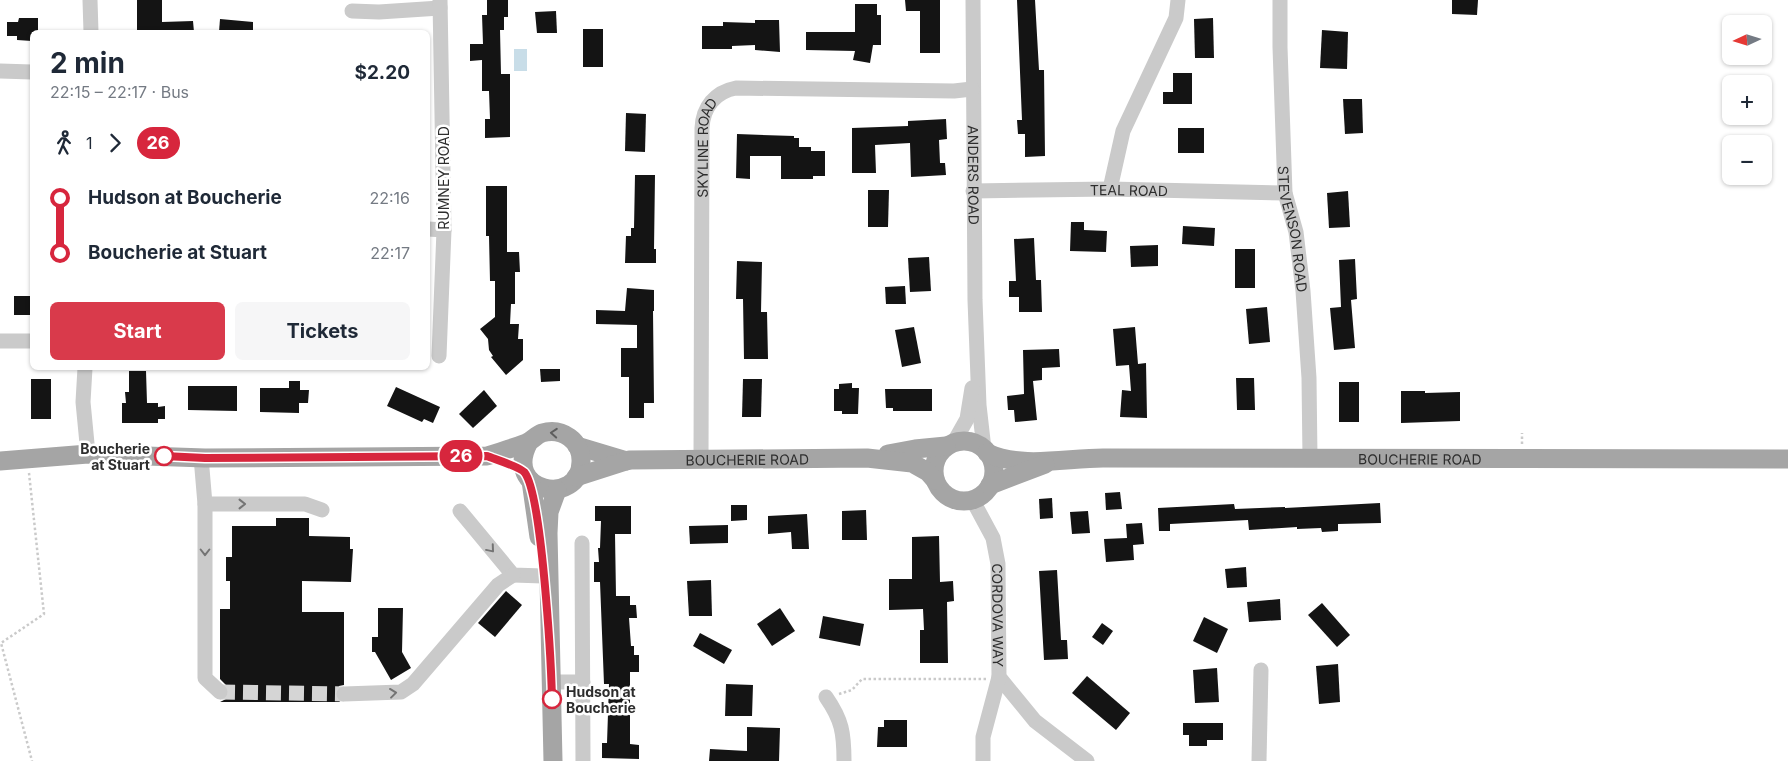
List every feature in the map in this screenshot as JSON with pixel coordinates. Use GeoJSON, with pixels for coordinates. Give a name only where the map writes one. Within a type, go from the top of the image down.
{"type":"FeatureCollection","features":[{"type":"Feature","properties":{"kind":"main road","name":"BOUCHERIE ROAD"},"geometry":{"type":"LineString","coordinates":[[0,461],[88,454],[201,457],[487,456],[529,442],[541,433],[555,431],[571,438],[577,446],[627,461]]}},
{"type":"Feature","properties":{"kind":"main road"},"geometry":{"type":"LineString","coordinates":[[970,441],[986,451],[993,465],[990,485],[982,494],[972,499],[957,500],[938,487],[935,480],[935,462],[950,444],[970,441]]}},
{"type":"Feature","properties":{"kind":"main road"},"geometry":{"type":"LineString","coordinates":[[529,442],[522,457],[527,476],[543,576],[552,680]]}},
{"type":"Feature","properties":{"kind":"main road","name":"BOUCHERIE ROAD"},"geometry":{"type":"LineString","coordinates":[[867,458],[950,444]]}},
{"type":"Feature","properties":{"kind":"main road"},"geometry":{"type":"LineString","coordinates":[[576,477],[581,462],[577,446]]}},
{"type":"Feature","properties":{"kind":"main road","name":"BOUCHERIE ROAD"},"geometry":{"type":"LineString","coordinates":[[986,451],[999,458],[1052,461],[1076,458],[1788,459]]}},
{"type":"Feature","properties":{"kind":"main road","name":"BOUCHERIE ROAD"},"geometry":{"type":"LineString","coordinates":[[487,456],[527,476],[547,490],[557,490],[570,483],[576,477],[627,461],[701,459],[867,458],[912,463],[928,472],[935,480]]}},
{"type":"Feature","properties":{"kind":"main road","name":"BOUCHERIE ROAD"},"geometry":{"type":"LineString","coordinates":[[990,485],[1052,461]]}},
{"type":"Feature","properties":{"kind":"main road"},"geometry":{"type":"LineString","coordinates":[[553,761],[548,532],[550,512],[557,490]]}},
{"type":"Feature","properties":{"kind":"street"},"geometry":{"type":"LineString","coordinates":[[90,0],[90,30]]}},
{"type":"Feature","properties":{"kind":"street","name":"ANDERS ROAD"},"geometry":{"type":"LineString","coordinates":[[973,0],[973,191],[979,405],[986,451]]}},
{"type":"Feature","properties":{"kind":"street"},"geometry":{"type":"LineString","coordinates":[[1110,189],[1123,131],[1176,18],[1178,0]]}},
{"type":"Feature","properties":{"kind":"street","name":"STEVENSON ROAD"},"geometry":{"type":"LineString","coordinates":[[1280,0],[1285,192],[1296,232],[1303,291],[1309,378],[1310,458]]}},
{"type":"Feature","properties":{"kind":"street"},"geometry":{"type":"LineString","coordinates":[[352,11],[379,12],[440,4]]}},
{"type":"Feature","properties":{"kind":"street","name":"RUMNEY ROAD"},"geometry":{"type":"LineString","coordinates":[[439,356],[444,230],[440,4]]}},
{"type":"Feature","properties":{"kind":"street"},"geometry":{"type":"LineString","coordinates":[[0,72],[30,72]]}},
{"type":"Feature","properties":{"kind":"street","name":"SKYLINE ROAD"},"geometry":{"type":"LineString","coordinates":[[701,459],[702,128],[704,115],[709,104],[718,94],[736,88],[954,91],[972,89]]}},
{"type":"Feature","properties":{"kind":"street","name":"TEAL ROAD"},"geometry":{"type":"LineString","coordinates":[[973,191],[1110,189],[1285,192]]}},
{"type":"Feature","properties":{"kind":"street"},"geometry":{"type":"LineString","coordinates":[[430,229],[444,230]]}},
{"type":"Feature","properties":{"kind":"street"},"geometry":{"type":"LineString","coordinates":[[0,341],[30,341]]}},
{"type":"Feature","properties":{"kind":"street","name":"ANDERS ROAD"},"geometry":{"type":"LineString","coordinates":[[950,444],[967,419],[978,349]]}},
{"type":"Feature","properties":{"kind":"street"},"geometry":{"type":"LineString","coordinates":[[85,370],[83,402],[88,454]]}},
{"type":"Feature","properties":{"kind":"street"},"geometry":{"type":"LineString","coordinates":[[201,457],[205,504],[205,678],[220,692]]}},
{"type":"Feature","properties":{"kind":"street","name":"CORDOVA WAY"},"geometry":{"type":"LineString","coordinates":[[972,499],[993,538],[998,564],[1000,677],[1035,721],[1087,761]]}},
{"type":"Feature","properties":{"kind":"street"},"geometry":{"type":"LineString","coordinates":[[205,504],[305,504],[322,510]]}},
{"type":"Feature","properties":{"kind":"street"},"geometry":{"type":"LineString","coordinates":[[460,511],[513,575]]}},
{"type":"Feature","properties":{"kind":"street"},"geometry":{"type":"LineString","coordinates":[[582,544],[583,761]]}},
{"type":"Feature","properties":{"kind":"street"},"geometry":{"type":"LineString","coordinates":[[344,694],[402,692],[413,684],[498,585],[513,575],[543,576]]}},
{"type":"Feature","properties":{"kind":"street"},"geometry":{"type":"LineString","coordinates":[[1260,670],[1260,761]]}},
{"type":"Feature","properties":{"kind":"street"},"geometry":{"type":"LineString","coordinates":[[983,761],[983,737],[1000,677]]}},
{"type":"Feature","properties":{"kind":"street"},"geometry":{"type":"LineString","coordinates":[[552,680],[583,682]]}},
{"type":"Feature","properties":{"kind":"street"},"geometry":{"type":"LineString","coordinates":[[826,697],[837,713],[844,734],[844,761]]}},
{"type":"Feature","properties":{"kind":"path"},"geometry":{"type":"LineString","coordinates":[[1522,433],[1522,445]]}},
{"type":"Feature","properties":{"kind":"path"},"geometry":{"type":"LineString","coordinates":[[28,459],[44,614],[1,643],[32,761]]}},
{"type":"Feature","properties":{"kind":"path"},"geometry":{"type":"LineString","coordinates":[[826,697],[852,690],[862,679],[975,680],[1000,677]]}},
{"type":"Feature","properties":{"kind":"water"},"geometry":{"type":"Polygon","coordinates":[[[514,49],[527,49],[527,71],[514,71],[514,49]]]}},
{"type":"Feature","properties":{"kind":"building"},"geometry":{"type":"Polygon","coordinates":[[[137,0],[162,0],[162,22],[193,21],[194,30],[137,30],[137,0]]]}},
{"type":"Feature","properties":{"kind":"building"},"geometry":{"type":"Polygon","coordinates":[[[487,0],[508,0],[508,17],[504,17],[504,30],[500,30],[501,74],[510,74],[510,137],[485,138],[485,119],[490,119],[489,91],[482,91],[482,60],[470,61],[470,44],[483,44],[482,15],[487,15],[487,0]]]}},
{"type":"Feature","properties":{"kind":"building"},"geometry":{"type":"Polygon","coordinates":[[[905,0],[940,0],[940,53],[920,53],[920,11],[906,11],[905,0]]]}},
{"type":"Feature","properties":{"kind":"building"},"geometry":{"type":"Polygon","coordinates":[[[1017,0],[1035,0],[1039,70],[1044,70],[1045,156],[1025,157],[1025,134],[1018,134],[1017,120],[1022,120],[1017,0]]]}},
{"type":"Feature","properties":{"kind":"building"},"geometry":{"type":"Polygon","coordinates":[[[1452,0],[1478,0],[1477,15],[1452,14],[1452,0]]]}},
{"type":"Feature","properties":{"kind":"building"},"geometry":{"type":"Polygon","coordinates":[[[855,4],[877,4],[877,15],[881,15],[881,45],[873,45],[870,63],[853,60],[855,51],[806,50],[806,32],[855,32],[855,4]]]}},
{"type":"Feature","properties":{"kind":"building"},"geometry":{"type":"Polygon","coordinates":[[[556,11],[557,33],[537,33],[535,12],[556,11]]]}},
{"type":"Feature","properties":{"kind":"building"},"geometry":{"type":"Polygon","coordinates":[[[19,18],[38,18],[38,30],[30,30],[30,41],[17,40],[17,36],[7,36],[7,22],[18,22],[19,18]]]}},
{"type":"Feature","properties":{"kind":"building"},"geometry":{"type":"Polygon","coordinates":[[[1213,18],[1214,58],[1195,58],[1194,19],[1213,18]]]}},
{"type":"Feature","properties":{"kind":"building"},"geometry":{"type":"Polygon","coordinates":[[[220,19],[253,22],[253,30],[219,30],[220,19]]]}},
{"type":"Feature","properties":{"kind":"building"},"geometry":{"type":"Polygon","coordinates":[[[755,20],[779,20],[780,52],[755,50],[755,45],[732,46],[732,49],[702,49],[702,26],[723,26],[723,22],[755,23],[755,20]]]}},
{"type":"Feature","properties":{"kind":"building"},"geometry":{"type":"Polygon","coordinates":[[[583,29],[603,29],[603,67],[583,67],[583,29]]]}},
{"type":"Feature","properties":{"kind":"building"},"geometry":{"type":"Polygon","coordinates":[[[1322,30],[1348,32],[1347,69],[1320,68],[1322,30]]]}},
{"type":"Feature","properties":{"kind":"building"},"geometry":{"type":"Polygon","coordinates":[[[1173,73],[1192,73],[1192,104],[1163,104],[1163,92],[1173,92],[1173,73]]]}},
{"type":"Feature","properties":{"kind":"building"},"geometry":{"type":"Polygon","coordinates":[[[1343,99],[1362,99],[1363,133],[1345,134],[1343,99]]]}},
{"type":"Feature","properties":{"kind":"building"},"geometry":{"type":"Polygon","coordinates":[[[626,113],[646,114],[645,152],[625,151],[626,113]]]}},
{"type":"Feature","properties":{"kind":"building"},"geometry":{"type":"Polygon","coordinates":[[[946,119],[947,139],[939,140],[940,163],[945,163],[946,175],[911,177],[910,143],[875,145],[876,173],[852,173],[852,128],[908,126],[908,121],[946,119]]]}},
{"type":"Feature","properties":{"kind":"building"},"geometry":{"type":"Polygon","coordinates":[[[1178,128],[1204,128],[1204,153],[1178,153],[1178,128]]]}},
{"type":"Feature","properties":{"kind":"building"},"geometry":{"type":"Polygon","coordinates":[[[737,134],[794,136],[794,138],[799,138],[799,147],[811,147],[811,151],[825,151],[825,176],[813,176],[813,179],[781,179],[781,156],[750,156],[750,179],[736,178],[737,134]]]}},
{"type":"Feature","properties":{"kind":"building"},"geometry":{"type":"Polygon","coordinates":[[[635,175],[655,175],[654,249],[656,249],[656,263],[625,263],[626,236],[631,236],[631,228],[634,228],[635,175]]]}},
{"type":"Feature","properties":{"kind":"building"},"geometry":{"type":"Polygon","coordinates":[[[486,186],[507,186],[507,252],[519,252],[520,272],[515,272],[515,304],[511,304],[510,324],[519,324],[518,339],[523,339],[523,360],[506,375],[491,357],[493,356],[489,350],[488,339],[480,329],[495,317],[495,281],[490,281],[489,236],[486,236],[486,186]]]}},
{"type":"Feature","properties":{"kind":"building"},"geometry":{"type":"Polygon","coordinates":[[[868,190],[889,190],[888,227],[868,227],[868,190]]]}},
{"type":"Feature","properties":{"kind":"building"},"geometry":{"type":"Polygon","coordinates":[[[1348,191],[1350,227],[1329,228],[1327,193],[1348,191]]]}},
{"type":"Feature","properties":{"kind":"building"},"geometry":{"type":"Polygon","coordinates":[[[1071,222],[1084,222],[1084,230],[1107,231],[1106,252],[1070,251],[1071,222]]]}},
{"type":"Feature","properties":{"kind":"building"},"geometry":{"type":"Polygon","coordinates":[[[1183,226],[1215,228],[1214,246],[1182,244],[1183,226]]]}},
{"type":"Feature","properties":{"kind":"building"},"geometry":{"type":"Polygon","coordinates":[[[1034,238],[1036,280],[1041,280],[1042,312],[1019,312],[1019,297],[1009,297],[1009,281],[1016,281],[1014,239],[1034,238]]]}},
{"type":"Feature","properties":{"kind":"building"},"geometry":{"type":"Polygon","coordinates":[[[1158,245],[1158,266],[1131,267],[1130,246],[1158,245]]]}},
{"type":"Feature","properties":{"kind":"building"},"geometry":{"type":"Polygon","coordinates":[[[1235,249],[1255,249],[1255,288],[1235,288],[1235,249]]]}},
{"type":"Feature","properties":{"kind":"building"},"geometry":{"type":"Polygon","coordinates":[[[929,257],[931,291],[910,292],[908,258],[929,257]]]}},
{"type":"Feature","properties":{"kind":"building"},"geometry":{"type":"Polygon","coordinates":[[[1355,259],[1357,299],[1351,300],[1355,348],[1334,350],[1330,308],[1341,307],[1339,260],[1355,259]]]}},
{"type":"Feature","properties":{"kind":"building"},"geometry":{"type":"Polygon","coordinates":[[[737,261],[762,262],[761,312],[767,312],[768,359],[744,359],[743,299],[736,299],[737,261]]]}},
{"type":"Feature","properties":{"kind":"building"},"geometry":{"type":"Polygon","coordinates":[[[905,286],[906,304],[886,304],[885,287],[905,286]]]}},
{"type":"Feature","properties":{"kind":"building"},"geometry":{"type":"Polygon","coordinates":[[[627,288],[654,290],[654,403],[644,403],[644,418],[629,418],[629,377],[621,377],[621,348],[637,348],[637,325],[596,324],[596,310],[625,311],[627,288]]]}},
{"type":"Feature","properties":{"kind":"building"},"geometry":{"type":"Polygon","coordinates":[[[14,296],[30,296],[30,315],[14,315],[14,296]]]}},
{"type":"Feature","properties":{"kind":"building"},"geometry":{"type":"Polygon","coordinates":[[[1267,307],[1270,342],[1249,344],[1246,309],[1267,307]]]}},
{"type":"Feature","properties":{"kind":"building"},"geometry":{"type":"Polygon","coordinates":[[[914,327],[921,363],[902,367],[895,330],[914,327]]]}},
{"type":"Feature","properties":{"kind":"building"},"geometry":{"type":"Polygon","coordinates":[[[1135,327],[1138,364],[1146,363],[1147,418],[1120,417],[1122,390],[1131,391],[1129,365],[1116,366],[1113,329],[1135,327]]]}},
{"type":"Feature","properties":{"kind":"building"},"geometry":{"type":"Polygon","coordinates":[[[1059,349],[1060,367],[1042,368],[1042,380],[1033,381],[1037,420],[1015,422],[1014,410],[1008,410],[1007,396],[1024,394],[1023,350],[1059,349]]]}},
{"type":"Feature","properties":{"kind":"building"},"geometry":{"type":"Polygon","coordinates":[[[540,369],[560,369],[560,381],[541,382],[540,369]]]}},
{"type":"Feature","properties":{"kind":"building"},"geometry":{"type":"Polygon","coordinates":[[[129,371],[146,371],[147,403],[158,403],[158,407],[165,406],[165,419],[158,419],[158,423],[122,423],[122,403],[126,403],[125,392],[129,392],[129,371]]]}},
{"type":"Feature","properties":{"kind":"building"},"geometry":{"type":"Polygon","coordinates":[[[1236,378],[1254,378],[1255,410],[1237,410],[1236,378]]]}},
{"type":"Feature","properties":{"kind":"building"},"geometry":{"type":"Polygon","coordinates":[[[31,379],[51,379],[51,419],[31,419],[31,379]]]}},
{"type":"Feature","properties":{"kind":"building"},"geometry":{"type":"Polygon","coordinates":[[[743,379],[762,379],[761,417],[742,417],[743,379]]]}},
{"type":"Feature","properties":{"kind":"building"},"geometry":{"type":"Polygon","coordinates":[[[289,381],[300,381],[300,390],[309,390],[308,403],[299,403],[299,413],[260,412],[260,388],[289,388],[289,381]]]}},
{"type":"Feature","properties":{"kind":"building"},"geometry":{"type":"Polygon","coordinates":[[[1339,382],[1359,382],[1359,422],[1339,422],[1339,382]]]}},
{"type":"Feature","properties":{"kind":"building"},"geometry":{"type":"Polygon","coordinates":[[[852,383],[852,388],[859,388],[858,414],[842,414],[842,411],[834,411],[834,389],[839,389],[839,384],[852,383]]]}},
{"type":"Feature","properties":{"kind":"building"},"geometry":{"type":"Polygon","coordinates":[[[188,386],[237,386],[237,411],[188,410],[188,386]]]}},
{"type":"Feature","properties":{"kind":"building"},"geometry":{"type":"Polygon","coordinates":[[[396,387],[440,407],[433,423],[424,419],[422,422],[387,406],[396,387]]]}},
{"type":"Feature","properties":{"kind":"building"},"geometry":{"type":"Polygon","coordinates":[[[885,389],[932,389],[932,411],[893,411],[893,408],[886,408],[885,389]]]}},
{"type":"Feature","properties":{"kind":"building"},"geometry":{"type":"Polygon","coordinates":[[[484,390],[497,406],[473,428],[459,414],[484,390]]]}},
{"type":"Feature","properties":{"kind":"building"},"geometry":{"type":"Polygon","coordinates":[[[1401,391],[1425,391],[1425,393],[1460,392],[1460,421],[1401,423],[1401,391]]]}},
{"type":"Feature","properties":{"kind":"building"},"geometry":{"type":"Polygon","coordinates":[[[1120,492],[1122,509],[1106,510],[1105,493],[1120,492]]]}},
{"type":"Feature","properties":{"kind":"building"},"geometry":{"type":"Polygon","coordinates":[[[1052,498],[1053,518],[1040,519],[1039,499],[1052,498]]]}},
{"type":"Feature","properties":{"kind":"building"},"geometry":{"type":"Polygon","coordinates":[[[1380,503],[1381,523],[1338,524],[1338,531],[1322,532],[1321,528],[1297,529],[1297,527],[1249,530],[1248,520],[1170,524],[1170,531],[1159,531],[1158,508],[1234,504],[1235,509],[1285,508],[1380,503]]]}},
{"type":"Feature","properties":{"kind":"building"},"geometry":{"type":"Polygon","coordinates":[[[731,505],[747,505],[747,520],[731,521],[731,505]]]}},
{"type":"Feature","properties":{"kind":"building"},"geometry":{"type":"Polygon","coordinates":[[[595,506],[631,506],[631,534],[615,534],[616,596],[630,596],[630,605],[636,605],[637,618],[629,618],[631,646],[634,646],[634,655],[639,655],[639,672],[630,672],[630,744],[639,745],[639,759],[602,758],[602,743],[607,743],[609,684],[604,684],[600,582],[594,582],[594,562],[599,562],[598,548],[600,548],[601,521],[595,521],[595,506]]]}},
{"type":"Feature","properties":{"kind":"building"},"geometry":{"type":"Polygon","coordinates":[[[866,510],[867,540],[842,540],[842,511],[866,510]]]}},
{"type":"Feature","properties":{"kind":"building"},"geometry":{"type":"Polygon","coordinates":[[[1088,511],[1090,533],[1072,534],[1070,512],[1088,511]]]}},
{"type":"Feature","properties":{"kind":"building"},"geometry":{"type":"Polygon","coordinates":[[[807,514],[809,549],[792,549],[791,532],[768,534],[768,516],[807,514]]]}},
{"type":"Feature","properties":{"kind":"building"},"geometry":{"type":"Polygon","coordinates":[[[276,518],[309,518],[309,536],[350,537],[350,549],[353,549],[351,582],[302,581],[302,612],[344,612],[344,685],[339,686],[335,694],[340,702],[220,702],[226,699],[229,694],[227,686],[220,679],[220,609],[230,609],[230,581],[226,581],[226,557],[232,557],[232,526],[276,526],[276,518]]]}},
{"type":"Feature","properties":{"kind":"building"},"geometry":{"type":"Polygon","coordinates":[[[1142,523],[1144,544],[1133,545],[1134,560],[1106,562],[1104,539],[1127,538],[1126,524],[1142,523]]]}},
{"type":"Feature","properties":{"kind":"building"},"geometry":{"type":"Polygon","coordinates":[[[728,525],[728,543],[690,544],[689,526],[728,525]]]}},
{"type":"Feature","properties":{"kind":"building"},"geometry":{"type":"Polygon","coordinates":[[[939,536],[940,582],[953,581],[954,601],[947,602],[948,663],[920,663],[920,630],[924,630],[923,609],[889,610],[889,579],[912,579],[912,537],[939,536]]]}},
{"type":"Feature","properties":{"kind":"building"},"geometry":{"type":"Polygon","coordinates":[[[1246,567],[1247,587],[1227,588],[1225,569],[1246,567]]]}},
{"type":"Feature","properties":{"kind":"building"},"geometry":{"type":"Polygon","coordinates":[[[1057,570],[1061,640],[1067,640],[1068,659],[1044,660],[1039,571],[1057,570]]]}},
{"type":"Feature","properties":{"kind":"building"},"geometry":{"type":"Polygon","coordinates":[[[711,580],[712,616],[689,616],[687,581],[711,580]]]}},
{"type":"Feature","properties":{"kind":"building"},"geometry":{"type":"Polygon","coordinates":[[[506,591],[522,605],[495,637],[478,623],[506,591]]]}},
{"type":"Feature","properties":{"kind":"building"},"geometry":{"type":"Polygon","coordinates":[[[1280,599],[1281,620],[1249,622],[1247,602],[1280,599]]]}},
{"type":"Feature","properties":{"kind":"building"},"geometry":{"type":"Polygon","coordinates":[[[1322,603],[1350,635],[1337,647],[1308,615],[1322,603]]]}},
{"type":"Feature","properties":{"kind":"building"},"geometry":{"type":"Polygon","coordinates":[[[378,608],[403,608],[402,652],[411,668],[391,680],[375,652],[372,652],[372,637],[378,637],[378,608]]]}},
{"type":"Feature","properties":{"kind":"building"},"geometry":{"type":"Polygon","coordinates":[[[780,608],[795,631],[772,646],[757,624],[780,608]]]}},
{"type":"Feature","properties":{"kind":"building"},"geometry":{"type":"Polygon","coordinates":[[[823,616],[864,624],[860,646],[819,638],[823,616]]]}},
{"type":"Feature","properties":{"kind":"building"},"geometry":{"type":"Polygon","coordinates":[[[1204,617],[1228,629],[1217,653],[1193,641],[1204,617]]]}},
{"type":"Feature","properties":{"kind":"building"},"geometry":{"type":"Polygon","coordinates":[[[1102,623],[1113,631],[1103,645],[1092,637],[1102,623]]]}},
{"type":"Feature","properties":{"kind":"building"},"geometry":{"type":"Polygon","coordinates":[[[700,633],[732,650],[724,664],[693,646],[700,633]]]}},
{"type":"Feature","properties":{"kind":"building"},"geometry":{"type":"Polygon","coordinates":[[[1338,664],[1340,702],[1319,704],[1316,666],[1338,664]]]}},
{"type":"Feature","properties":{"kind":"building"},"geometry":{"type":"Polygon","coordinates":[[[1217,668],[1219,702],[1195,703],[1193,670],[1217,668]]]}},
{"type":"Feature","properties":{"kind":"building"},"geometry":{"type":"Polygon","coordinates":[[[1087,676],[1130,713],[1116,730],[1072,693],[1087,676]]]}},
{"type":"Feature","properties":{"kind":"building"},"geometry":{"type":"Polygon","coordinates":[[[726,684],[753,685],[752,716],[725,716],[726,684]]]}},
{"type":"Feature","properties":{"kind":"building"},"geometry":{"type":"Polygon","coordinates":[[[884,720],[907,720],[907,747],[877,747],[878,727],[884,727],[884,720]]]}},
{"type":"Feature","properties":{"kind":"building"},"geometry":{"type":"Polygon","coordinates":[[[1183,723],[1223,723],[1223,740],[1207,740],[1207,746],[1189,746],[1189,735],[1183,735],[1183,723]]]}},
{"type":"Feature","properties":{"kind":"building"},"geometry":{"type":"Polygon","coordinates":[[[747,727],[780,728],[779,761],[709,761],[710,749],[747,751],[747,727]]]}},
{"type":"Feature","properties":{"kind":"tunnel"},"geometry":{"type":"LineString","coordinates":[[220,692],[344,694]]}},
{"type":"Feature","properties":{"kind":"bus line","name":"26"},"geometry":{"type":"LineString","coordinates":[[164,456],[205,458],[487,456],[524,471],[531,481],[539,534],[552,699]]}},
{"type":"Feature","properties":{"kind":"place","name":"Boucherie at Stuart"},"geometry":{"type":"Point","coordinates":[164,456]}},
{"type":"Feature","properties":{"kind":"place","name":"Hudson at Boucherie"},"geometry":{"type":"Point","coordinates":[552,699]}}]}
